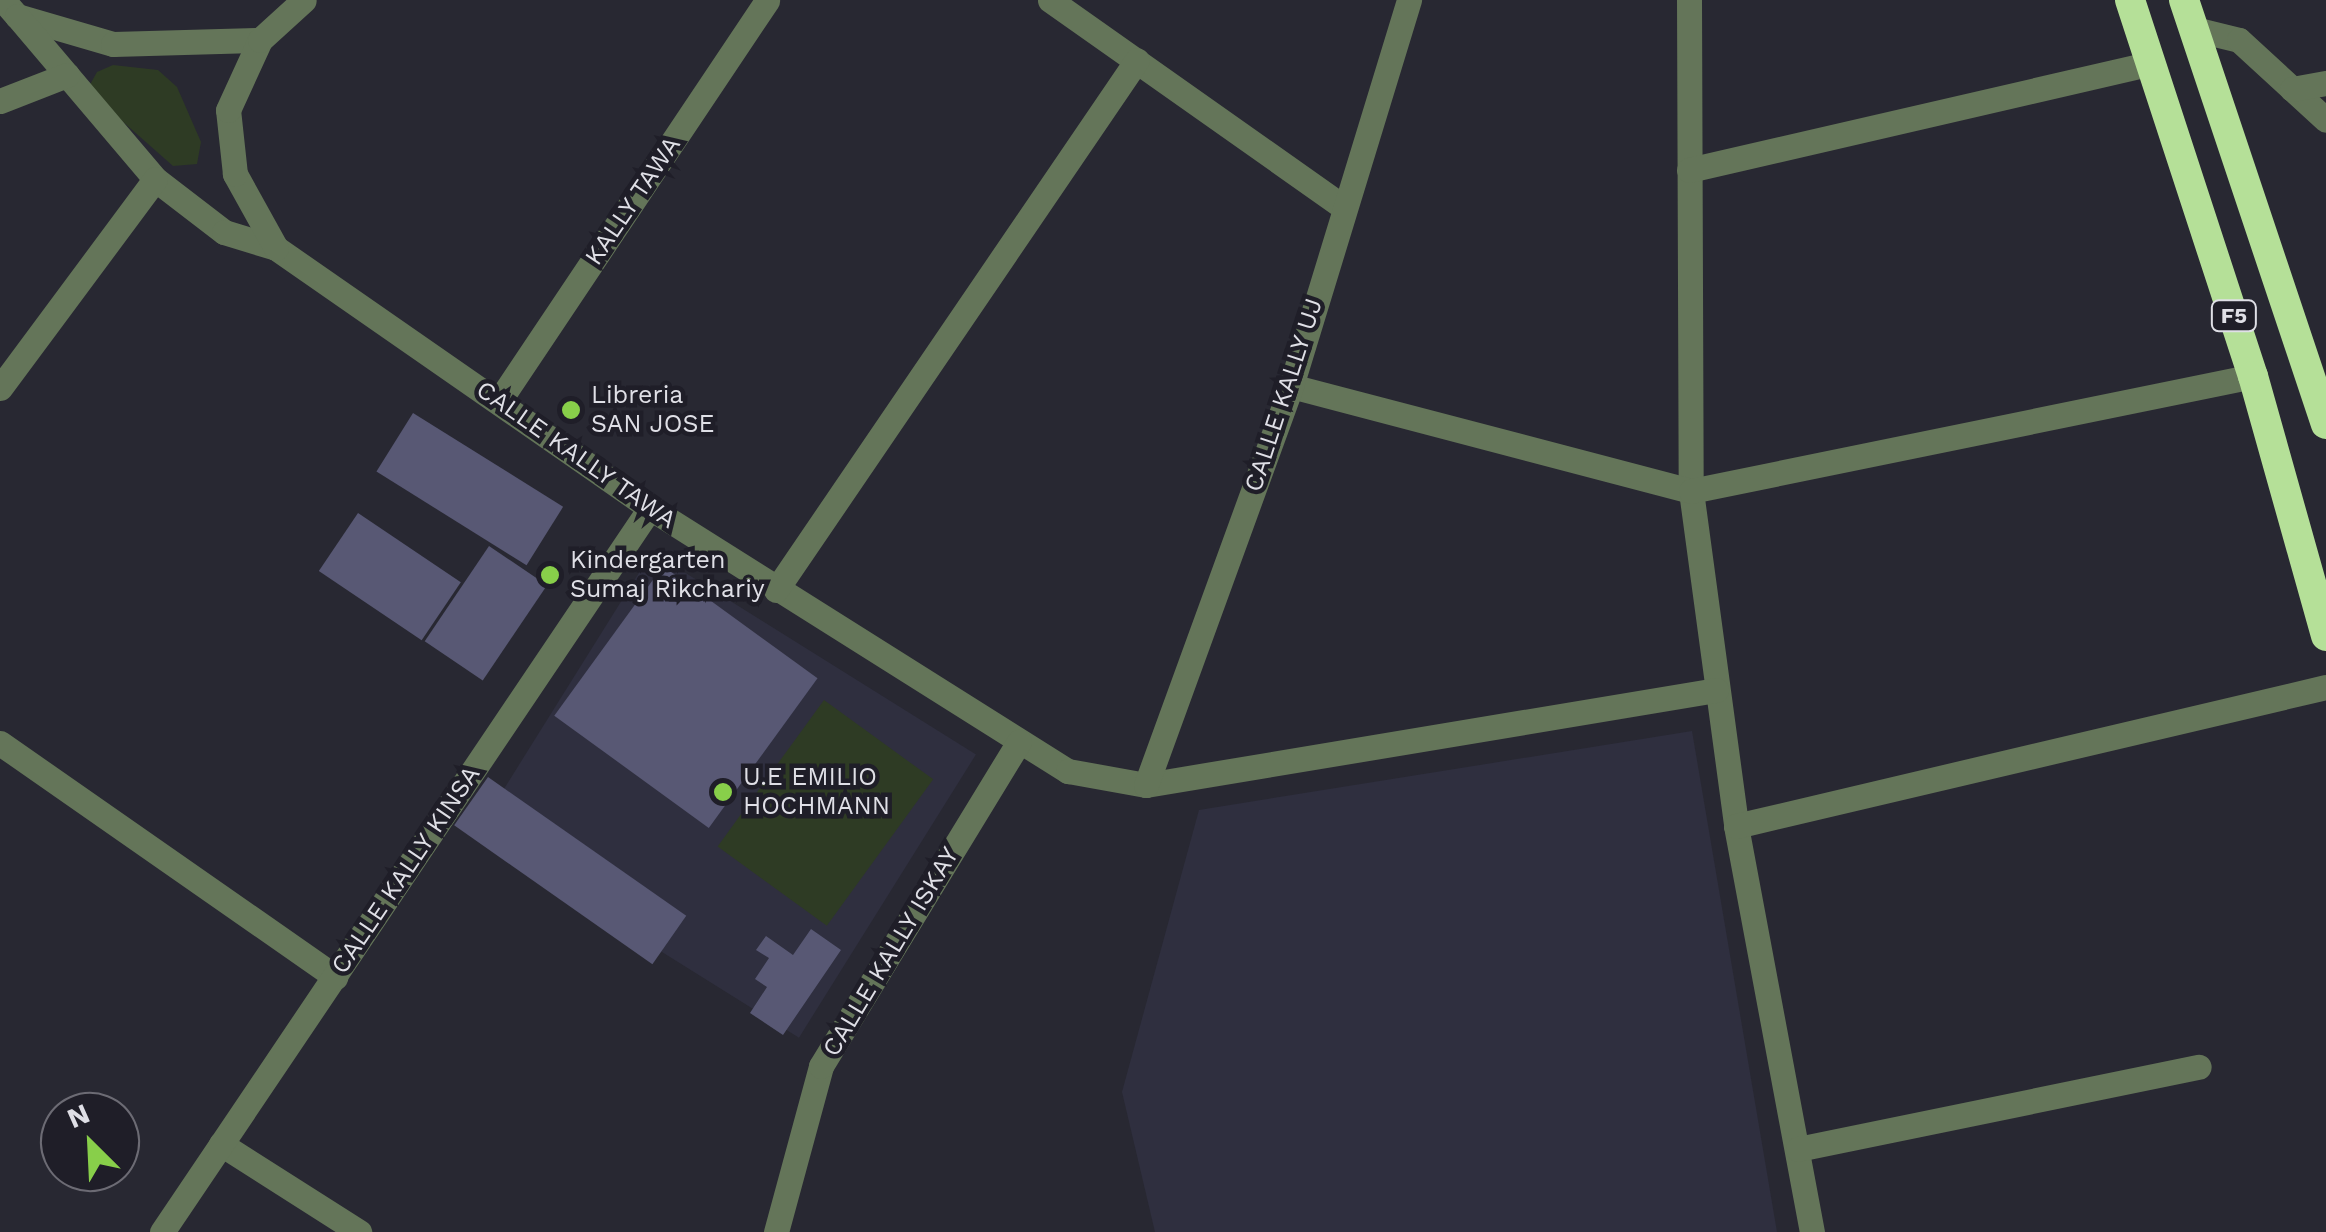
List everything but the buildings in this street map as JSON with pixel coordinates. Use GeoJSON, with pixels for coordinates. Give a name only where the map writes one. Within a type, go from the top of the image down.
{"type":"FeatureCollection","features":[{"type":"Feature","properties":{"kind":"highway","name":"F5"},"geometry":{"type":"LineString","coordinates":[[2130,0],[2253,376],[2326,636]]}},
{"type":"Feature","properties":{"kind":"highway","name":"F5"},"geometry":{"type":"LineString","coordinates":[[2184,0],[2326,424]]}},
{"type":"Feature","properties":{"kind":"highway"},"geometry":{"type":"LineString","coordinates":[[2149,55],[2194,30]]}},
{"type":"Feature","properties":{"kind":"street"},"geometry":{"type":"LineString","coordinates":[[276,248],[235,174],[228,110],[260,40],[304,0]]}},
{"type":"Feature","properties":{"kind":"street","name":"KALLY TAWA"},"geometry":{"type":"LineString","coordinates":[[499,401],[767,0]]}},
{"type":"Feature","properties":{"kind":"street"},"geometry":{"type":"LineString","coordinates":[[1050,0],[1343,207]]}},
{"type":"Feature","properties":{"kind":"street","name":"CALLE KALLY UJ"},"geometry":{"type":"LineString","coordinates":[[1146,785],[1291,386],[1409,0]]}},
{"type":"Feature","properties":{"kind":"street"},"geometry":{"type":"LineString","coordinates":[[1690,0],[1690,491],[1736,826],[1812,1232]]}},
{"type":"Feature","properties":{"kind":"street"},"geometry":{"type":"LineString","coordinates":[[10,8],[113,44],[260,40]]}},
{"type":"Feature","properties":{"kind":"street"},"geometry":{"type":"LineString","coordinates":[[10,8],[155,179],[224,232],[276,248]]}},
{"type":"Feature","properties":{"kind":"street"},"geometry":{"type":"LineString","coordinates":[[2194,30],[2239,40],[2326,120]]}},
{"type":"Feature","properties":{"kind":"street"},"geometry":{"type":"LineString","coordinates":[[1689,170],[2149,55]]}},
{"type":"Feature","properties":{"kind":"street"},"geometry":{"type":"LineString","coordinates":[[776,590],[1137,60]]}},
{"type":"Feature","properties":{"kind":"street"},"geometry":{"type":"LineString","coordinates":[[0,101],[67,75]]}},
{"type":"Feature","properties":{"kind":"street"},"geometry":{"type":"LineString","coordinates":[[2292,89],[2326,83]]}},
{"type":"Feature","properties":{"kind":"street"},"geometry":{"type":"LineString","coordinates":[[0,388],[155,179]]}},
{"type":"Feature","properties":{"kind":"street","name":"CALLE KALLY TAWA"},"geometry":{"type":"LineString","coordinates":[[276,248],[650,508],[1020,742],[1068,770],[1146,785]]}},
{"type":"Feature","properties":{"kind":"street"},"geometry":{"type":"LineString","coordinates":[[1291,386],[1690,491],[2253,376]]}},
{"type":"Feature","properties":{"kind":"street","name":"CALLE KALLY KINSA"},"geometry":{"type":"LineString","coordinates":[[162,1232],[650,508]]}},
{"type":"Feature","properties":{"kind":"street"},"geometry":{"type":"LineString","coordinates":[[1736,826],[2326,687]]}},
{"type":"Feature","properties":{"kind":"street"},"geometry":{"type":"LineString","coordinates":[[1146,785],[1716,690]]}},
{"type":"Feature","properties":{"kind":"street","name":"CALLE KALLY ISKAY"},"geometry":{"type":"LineString","coordinates":[[776,1232],[821,1066],[1020,742]]}},
{"type":"Feature","properties":{"kind":"street"},"geometry":{"type":"LineString","coordinates":[[0,743],[334,976]]}},
{"type":"Feature","properties":{"kind":"street"},"geometry":{"type":"LineString","coordinates":[[1798,1150],[2199,1068]]}},
{"type":"Feature","properties":{"kind":"street"},"geometry":{"type":"LineString","coordinates":[[222,1144],[358,1232]]}},
{"type":"Feature","properties":{"kind":"shaded area","name":"U.E EMILIO HOCHMANN"},"geometry":{"type":"Polygon","coordinates":[[[652,552],[976,754],[799,1038],[475,835],[652,552]]]}},
{"type":"Feature","properties":{"kind":"shaded area"},"geometry":{"type":"Polygon","coordinates":[[[1692,731],[1777,1232],[1155,1232],[1122,1092],[1199,810],[1692,731]]]}},
{"type":"Feature","properties":{"kind":"green space"},"geometry":{"type":"Polygon","coordinates":[[[113,65],[158,70],[177,87],[201,142],[197,164],[173,166],[87,90],[97,72],[113,65]]]}},
{"type":"Feature","properties":{"kind":"green space"},"geometry":{"type":"Polygon","coordinates":[[[824,700],[933,779],[827,926],[718,846],[824,700]]]}},
{"type":"Feature","properties":{"kind":"place","name":"Libreria SAN JOSE"},"geometry":{"type":"Point","coordinates":[571,410]}},
{"type":"Feature","properties":{"kind":"place","name":"Kindergarten Sumaj Rikchariy"},"geometry":{"type":"Point","coordinates":[550,575]}},
{"type":"Feature","properties":{"kind":"place","name":"U.E EMILIO HOCHMANN"},"geometry":{"type":"Point","coordinates":[723,792]}}]}
